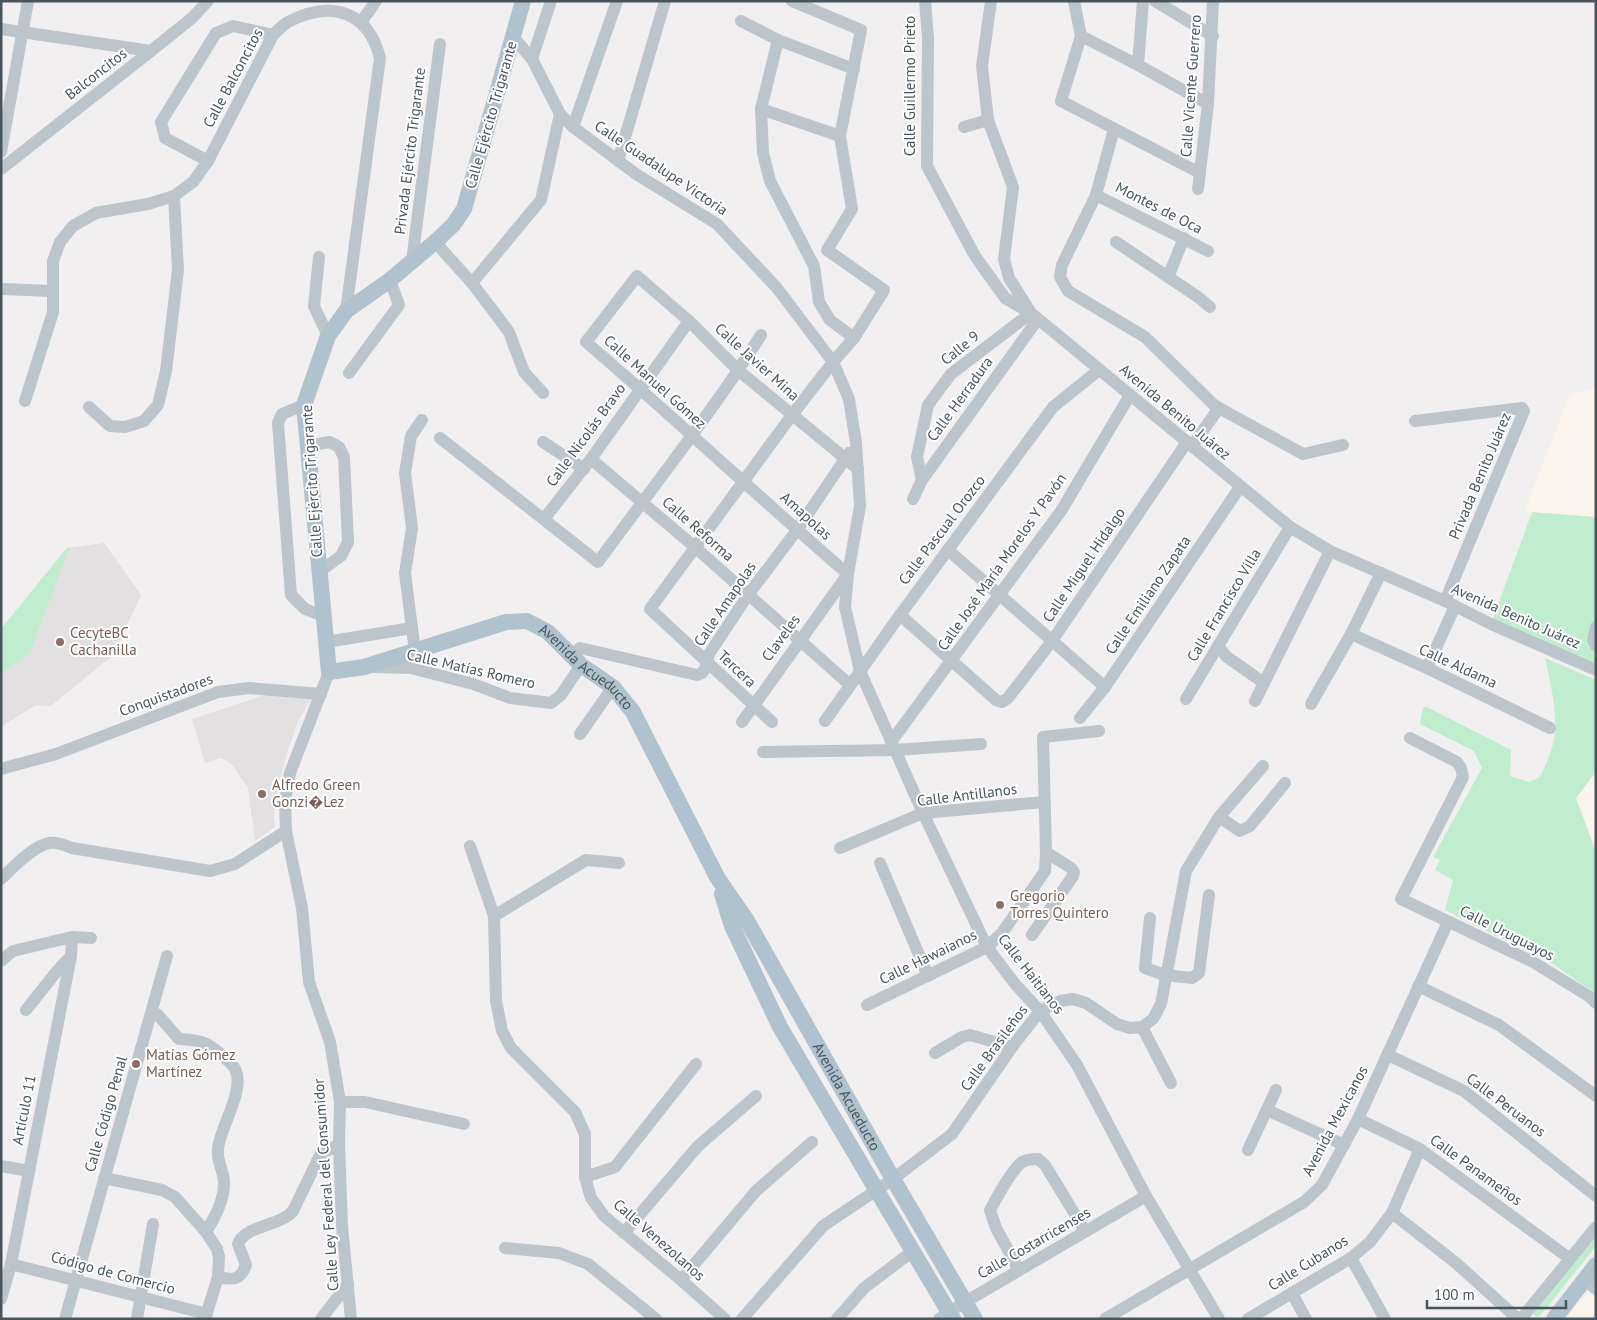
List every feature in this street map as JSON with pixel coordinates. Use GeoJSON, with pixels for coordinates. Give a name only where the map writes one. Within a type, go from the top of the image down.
{"type":"FeatureCollection","features":[{"type":"Feature","properties":{"kind":"main road","name":"Calle Ejército Trigarante"},"geometry":{"type":"LineString","coordinates":[[329,672],[322,616],[304,405],[328,336],[346,311],[390,280],[435,242],[453,225],[464,210],[523,1]]}},
{"type":"Feature","properties":{"kind":"main road","name":"Avenida Acueducto"},"geometry":{"type":"LineString","coordinates":[[329,672],[364,667],[506,622],[527,621],[548,632],[577,660],[613,687],[634,712],[717,877],[746,920],[975,1319]]}},
{"type":"Feature","properties":{"kind":"main road","name":"Avenida Acueducto"},"geometry":{"type":"LineString","coordinates":[[717,877],[732,926],[780,1026],[913,1251],[947,1316]]}},
{"type":"Feature","properties":{"kind":"main road"},"geometry":{"type":"LineString","coordinates":[[1554,1319],[1590,1284],[1596,1265]]}},
{"type":"Feature","properties":{"kind":"street"},"geometry":{"type":"LineString","coordinates":[[1,152],[28,1]]}},
{"type":"Feature","properties":{"kind":"street","name":"Balconcitos"},"geometry":{"type":"LineString","coordinates":[[1,169],[192,18],[208,1]]}},
{"type":"Feature","properties":{"kind":"street"},"geometry":{"type":"LineString","coordinates":[[362,21],[376,1]]}},
{"type":"Feature","properties":{"kind":"street"},"geometry":{"type":"LineString","coordinates":[[532,59],[551,1]]}},
{"type":"Feature","properties":{"kind":"street"},"geometry":{"type":"LineString","coordinates":[[573,127],[617,1]]}},
{"type":"Feature","properties":{"kind":"street"},"geometry":{"type":"LineString","coordinates":[[618,161],[665,1]]}},
{"type":"Feature","properties":{"kind":"street"},"geometry":{"type":"LineString","coordinates":[[696,548],[792,415],[854,338],[884,290],[827,250],[852,209],[840,136],[861,30],[823,8],[792,1]]}},
{"type":"Feature","properties":{"kind":"street","name":"Calle Guillermo Prieto"},"geometry":{"type":"LineString","coordinates":[[926,1],[928,38],[927,166],[975,256],[1006,298],[1034,316]]}},
{"type":"Feature","properties":{"kind":"street","name":"Avenida Benito Juárez"},"geometry":{"type":"LineString","coordinates":[[991,1],[982,66],[988,120],[1013,187],[1004,260],[1009,278],[1034,316],[1290,527],[1330,551],[1381,572],[1491,624],[1596,670]]}},
{"type":"Feature","properties":{"kind":"street"},"geometry":{"type":"LineString","coordinates":[[1074,1],[1081,36],[1061,101],[1200,173]]}},
{"type":"Feature","properties":{"kind":"street"},"geometry":{"type":"LineString","coordinates":[[1138,65],[1143,1]]}},
{"type":"Feature","properties":{"kind":"street"},"geometry":{"type":"LineString","coordinates":[[1155,1],[1213,36]]}},
{"type":"Feature","properties":{"kind":"street","name":"Calle Vicente Guerrero"},"geometry":{"type":"LineString","coordinates":[[1198,189],[1208,104],[1213,36],[1213,1]]}},
{"type":"Feature","properties":{"kind":"street","name":"Calle Balconcitos"},"geometry":{"type":"LineString","coordinates":[[24,401],[53,312],[54,261],[60,242],[73,226],[96,213],[148,204],[174,196],[193,182],[208,161],[273,35],[288,21],[305,12],[322,8],[341,8],[362,21],[376,43],[380,58],[346,311]]}},
{"type":"Feature","properties":{"kind":"street"},"geometry":{"type":"LineString","coordinates":[[741,21],[778,40],[854,69]]}},
{"type":"Feature","properties":{"kind":"street"},"geometry":{"type":"LineString","coordinates":[[208,161],[165,138],[161,122],[216,32],[233,26],[273,35]]}},
{"type":"Feature","properties":{"kind":"street"},"geometry":{"type":"LineString","coordinates":[[1,29],[151,51]]}},
{"type":"Feature","properties":{"kind":"street"},"geometry":{"type":"LineString","coordinates":[[1081,36],[1208,104]]}},
{"type":"Feature","properties":{"kind":"street","name":"Calle Guadalupe Victoria"},"geometry":{"type":"LineString","coordinates":[[514,38],[532,59],[560,114],[573,127],[618,161],[717,224],[777,288],[833,362],[849,399],[858,469],[860,506],[848,574]]}},
{"type":"Feature","properties":{"kind":"street"},"geometry":{"type":"LineString","coordinates":[[778,40],[761,109],[763,153],[770,181],[814,266],[820,302],[830,320],[854,338]]}},
{"type":"Feature","properties":{"kind":"street","name":"Privada Ejército Trigarante"},"geometry":{"type":"LineString","coordinates":[[412,261],[440,44]]}},
{"type":"Feature","properties":{"kind":"street"},"geometry":{"type":"LineString","coordinates":[[761,109],[840,136]]}},
{"type":"Feature","properties":{"kind":"street"},"geometry":{"type":"LineString","coordinates":[[472,283],[541,200],[560,114]]}},
{"type":"Feature","properties":{"kind":"street"},"geometry":{"type":"LineString","coordinates":[[964,127],[988,120]]}},
{"type":"Feature","properties":{"kind":"street"},"geometry":{"type":"LineString","coordinates":[[1114,129],[1096,195],[1062,265],[1060,277],[1068,290],[1145,337],[1219,408],[1303,454],[1343,445]]}},
{"type":"Feature","properties":{"kind":"street","name":"Montes de Oca"},"geometry":{"type":"LineString","coordinates":[[1096,195],[1208,251]]}},
{"type":"Feature","properties":{"kind":"street"},"geometry":{"type":"LineString","coordinates":[[89,407],[110,426],[125,427],[144,421],[158,405],[166,371],[178,270],[174,196]]}},
{"type":"Feature","properties":{"kind":"street"},"geometry":{"type":"LineString","coordinates":[[1168,277],[1184,238]]}},
{"type":"Feature","properties":{"kind":"street"},"geometry":{"type":"LineString","coordinates":[[435,242],[472,283],[509,332],[524,372],[543,393]]}},
{"type":"Feature","properties":{"kind":"street"},"geometry":{"type":"LineString","coordinates":[[1116,242],[1210,307]]}},
{"type":"Feature","properties":{"kind":"street"},"geometry":{"type":"LineString","coordinates":[[319,257],[314,306],[328,336]]}},
{"type":"Feature","properties":{"kind":"street","name":"Calle Javier Mina"},"geometry":{"type":"LineString","coordinates":[[637,276],[689,321],[738,370],[858,469]]}},
{"type":"Feature","properties":{"kind":"street","name":"Calle Manuel Gómez"},"geometry":{"type":"LineString","coordinates":[[637,276],[586,342],[744,481]]}},
{"type":"Feature","properties":{"kind":"street"},"geometry":{"type":"LineString","coordinates":[[349,373],[399,306],[390,280]]}},
{"type":"Feature","properties":{"kind":"street"},"geometry":{"type":"LineString","coordinates":[[1,289],[53,291]]}},
{"type":"Feature","properties":{"kind":"street","name":"Calle 9"},"geometry":{"type":"LineString","coordinates":[[922,480],[917,457],[928,405],[951,374],[1034,316]]}},
{"type":"Feature","properties":{"kind":"street","name":"Calle Herradura"},"geometry":{"type":"LineString","coordinates":[[913,500],[922,480],[1034,316]]}},
{"type":"Feature","properties":{"kind":"street","name":"Calle Nicolás Bravo"},"geometry":{"type":"LineString","coordinates":[[544,519],[587,464],[689,321]]}},
{"type":"Feature","properties":{"kind":"street"},"geometry":{"type":"LineString","coordinates":[[440,438],[598,562],[691,436],[761,335]]}},
{"type":"Feature","properties":{"kind":"street","name":"Calle Pascual Orozco"},"geometry":{"type":"LineString","coordinates":[[825,721],[900,615],[1053,407],[1099,370]]}},
{"type":"Feature","properties":{"kind":"street","name":"Calle José María Morelos Y Pavón"},"geometry":{"type":"LineString","coordinates":[[893,746],[951,661],[1061,511],[1130,395]]}},
{"type":"Feature","properties":{"kind":"street"},"geometry":{"type":"LineString","coordinates":[[304,405],[282,414],[278,423],[291,595],[305,609],[322,616]]}},
{"type":"Feature","properties":{"kind":"street","name":"Calle Miguel Hidalgo"},"geometry":{"type":"LineString","coordinates":[[951,661],[996,700],[1002,702],[1008,698],[1052,641],[1190,444],[1219,408]]}},
{"type":"Feature","properties":{"kind":"street","name":"Privada Benito Juárez"},"geometry":{"type":"LineString","coordinates":[[1415,421],[1522,408],[1524,412],[1450,604]]}},
{"type":"Feature","properties":{"kind":"street"},"geometry":{"type":"LineString","coordinates":[[415,652],[405,573],[412,528],[404,473],[411,436],[422,420]]}},
{"type":"Feature","properties":{"kind":"street"},"geometry":{"type":"LineString","coordinates":[[307,446],[330,442],[340,447],[344,457],[348,542],[341,556],[319,572]]}},
{"type":"Feature","properties":{"kind":"street","name":"Calle Reforma"},"geometry":{"type":"LineString","coordinates":[[544,442],[587,464],[642,502],[850,685]]}},
{"type":"Feature","properties":{"kind":"street","name":"Calle Amapolas"},"geometry":{"type":"LineString","coordinates":[[577,660],[580,648],[697,675],[702,674],[709,654],[748,595],[797,530],[856,443]]}},
{"type":"Feature","properties":{"kind":"street","name":"Amapolas"},"geometry":{"type":"LineString","coordinates":[[744,481],[848,574]]}},
{"type":"Feature","properties":{"kind":"street","name":"Calle Emiliano Zapata"},"geometry":{"type":"LineString","coordinates":[[1080,718],[1105,687],[1240,487]]}},
{"type":"Feature","properties":{"kind":"street","name":"Calle Francisco Villa"},"geometry":{"type":"LineString","coordinates":[[1186,699],[1290,527]]}},
{"type":"Feature","properties":{"kind":"street","name":"Tercera"},"geometry":{"type":"LineString","coordinates":[[696,548],[650,609],[772,722]]}},
{"type":"Feature","properties":{"kind":"street"},"geometry":{"type":"LineString","coordinates":[[948,550],[1105,687]]}},
{"type":"Feature","properties":{"kind":"street"},"geometry":{"type":"LineString","coordinates":[[1255,701],[1330,551]]}},
{"type":"Feature","properties":{"kind":"street"},"geometry":{"type":"LineString","coordinates":[[1312,704],[1351,634],[1381,572]]}},
{"type":"Feature","properties":{"kind":"street","name":"Claveles"},"geometry":{"type":"LineString","coordinates":[[742,722],[848,574]]}},
{"type":"Feature","properties":{"kind":"street","name":"Calle Haitianos"},"geometry":{"type":"LineString","coordinates":[[848,574],[845,607],[860,671],[923,813],[987,947],[1015,984],[1040,1011],[1077,1065],[1146,1196],[1219,1319]]}},
{"type":"Feature","properties":{"kind":"street"},"geometry":{"type":"LineString","coordinates":[[1426,668],[1450,604]]}},
{"type":"Feature","properties":{"kind":"street"},"geometry":{"type":"LineString","coordinates":[[900,615],[951,661]]}},
{"type":"Feature","properties":{"kind":"street"},"geometry":{"type":"LineString","coordinates":[[1596,627],[1593,640],[1596,646]]}},
{"type":"Feature","properties":{"kind":"street"},"geometry":{"type":"LineString","coordinates":[[326,642],[412,628]]}},
{"type":"Feature","properties":{"kind":"street","name":"Calle Aldama"},"geometry":{"type":"LineString","coordinates":[[1351,634],[1550,728]]}},
{"type":"Feature","properties":{"kind":"street"},"geometry":{"type":"LineString","coordinates":[[1218,646],[1227,657],[1264,683]]}},
{"type":"Feature","properties":{"kind":"street","name":"Calle Matías Romero"},"geometry":{"type":"LineString","coordinates":[[364,667],[411,668],[472,684],[510,698],[551,703],[561,695],[577,660]]}},
{"type":"Feature","properties":{"kind":"street","name":"Calle Ley Federal del Consumidor"},"geometry":{"type":"LineString","coordinates":[[329,672],[290,773],[285,801],[286,831],[302,908],[309,982],[330,1042],[340,1102],[339,1144],[342,1226],[351,1319]]}},
{"type":"Feature","properties":{"kind":"street"},"geometry":{"type":"LineString","coordinates":[[580,734],[613,687]]}},
{"type":"Feature","properties":{"kind":"street","name":"Conquistadores"},"geometry":{"type":"LineString","coordinates":[[1,769],[56,754],[218,692],[249,688],[321,694]]}},
{"type":"Feature","properties":{"kind":"street","name":"Calle Hawaianos"},"geometry":{"type":"LineString","coordinates":[[867,1005],[987,947],[1002,933],[1044,871],[1046,852],[1043,737],[1099,732]]}},
{"type":"Feature","properties":{"kind":"street","name":"Calle Uruguayos"},"geometry":{"type":"LineString","coordinates":[[1410,738],[1457,762],[1462,768],[1463,777],[1401,899],[1533,962],[1596,1003]]}},
{"type":"Feature","properties":{"kind":"street"},"geometry":{"type":"LineString","coordinates":[[764,752],[981,744]]}},
{"type":"Feature","properties":{"kind":"street"},"geometry":{"type":"LineString","coordinates":[[1171,1083],[1142,1027],[1154,1019],[1161,1004],[1186,871],[1219,817],[1263,766]]}},
{"type":"Feature","properties":{"kind":"street"},"geometry":{"type":"LineString","coordinates":[[1219,817],[1240,832],[1250,826],[1286,783]]}},
{"type":"Feature","properties":{"kind":"street","name":"Calle Antillanos"},"geometry":{"type":"LineString","coordinates":[[840,848],[923,813],[1044,802]]}},
{"type":"Feature","properties":{"kind":"street"},"geometry":{"type":"LineString","coordinates":[[1,879],[49,843],[210,871],[236,864],[286,831]]}},
{"type":"Feature","properties":{"kind":"street","name":"Calle Venezolanos"},"geometry":{"type":"LineString","coordinates":[[470,846],[494,916],[496,1001],[502,1031],[511,1048],[575,1112],[585,1134],[585,1177],[591,1198],[604,1216],[682,1280],[725,1319]]}},
{"type":"Feature","properties":{"kind":"street"},"geometry":{"type":"LineString","coordinates":[[1032,935],[1074,872],[1071,868],[1046,852]]}},
{"type":"Feature","properties":{"kind":"street"},"geometry":{"type":"LineString","coordinates":[[1,889],[32,856]]}},
{"type":"Feature","properties":{"kind":"street"},"geometry":{"type":"LineString","coordinates":[[494,916],[586,860],[619,864]]}},
{"type":"Feature","properties":{"kind":"street"},"geometry":{"type":"LineString","coordinates":[[880,863],[928,976]]}},
{"type":"Feature","properties":{"kind":"street"},"geometry":{"type":"LineString","coordinates":[[1150,918],[1145,968],[1165,976],[1192,978],[1199,973],[1209,895]]}},
{"type":"Feature","properties":{"kind":"street","name":"Avenida Mexicanos"},"geometry":{"type":"LineString","coordinates":[[1104,1319],[1304,1202],[1322,1185],[1358,1119],[1448,922]]}},
{"type":"Feature","properties":{"kind":"street"},"geometry":{"type":"LineString","coordinates":[[1,961],[13,951],[72,937],[91,938]]}},
{"type":"Feature","properties":{"kind":"street","name":"Artículo 11"},"geometry":{"type":"LineString","coordinates":[[1,1299],[11,1264],[71,956],[72,937]]}},
{"type":"Feature","properties":{"kind":"street"},"geometry":{"type":"LineString","coordinates":[[26,1010],[71,956]]}},
{"type":"Feature","properties":{"kind":"street","name":"Calle Código Penal"},"geometry":{"type":"LineString","coordinates":[[65,1319],[167,956]]}},
{"type":"Feature","properties":{"kind":"street"},"geometry":{"type":"LineString","coordinates":[[1418,986],[1498,1025],[1596,1096]]}},
{"type":"Feature","properties":{"kind":"street","name":"Calle Brasileños"},"geometry":{"type":"LineString","coordinates":[[742,1319],[823,1226],[893,1179],[952,1134],[1012,1046],[1040,1011],[1060,1001],[1073,999],[1086,1003],[1117,1024],[1130,1028],[1142,1027]]}},
{"type":"Feature","properties":{"kind":"street"},"geometry":{"type":"LineString","coordinates":[[152,1011],[179,1038],[208,1044],[234,1066],[236,1071],[236,1090],[217,1152],[224,1182],[220,1208],[206,1232]]}},
{"type":"Feature","properties":{"kind":"street"},"geometry":{"type":"LineString","coordinates":[[935,1053],[962,1037],[970,1035],[1012,1046]]}},
{"type":"Feature","properties":{"kind":"street","name":"Calle Peruanos"},"geometry":{"type":"LineString","coordinates":[[1388,1055],[1464,1091],[1596,1196]]}},
{"type":"Feature","properties":{"kind":"street"},"geometry":{"type":"LineString","coordinates":[[585,1177],[615,1167],[696,1064]]}},
{"type":"Feature","properties":{"kind":"street"},"geometry":{"type":"LineString","coordinates":[[1248,1150],[1276,1090]]}},
{"type":"Feature","properties":{"kind":"street"},"geometry":{"type":"LineString","coordinates":[[624,1233],[698,1146],[756,1096]]}},
{"type":"Feature","properties":{"kind":"street"},"geometry":{"type":"LineString","coordinates":[[340,1102],[365,1102],[464,1124]]}},
{"type":"Feature","properties":{"kind":"street"},"geometry":{"type":"LineString","coordinates":[[1267,1110],[1344,1145]]}},
{"type":"Feature","properties":{"kind":"street","name":"Calle Panameños"},"geometry":{"type":"LineString","coordinates":[[1358,1119],[1420,1149],[1569,1258]]}},
{"type":"Feature","properties":{"kind":"street"},"geometry":{"type":"LineString","coordinates":[[682,1280],[756,1191],[812,1142]]}},
{"type":"Feature","properties":{"kind":"street"},"geometry":{"type":"LineString","coordinates":[[218,1277],[232,1280],[243,1273],[246,1265],[238,1244],[240,1239],[253,1230],[288,1217],[293,1211],[320,1155],[339,1144]]}},
{"type":"Feature","properties":{"kind":"street","name":"Calle Cubanos"},"geometry":{"type":"LineString","coordinates":[[1248,1319],[1351,1258],[1370,1242],[1392,1213],[1420,1149]]}},
{"type":"Feature","properties":{"kind":"street"},"geometry":{"type":"LineString","coordinates":[[1019,1270],[996,1228],[990,1210],[1021,1163],[1029,1159],[1038,1159],[1045,1165],[1085,1232]]}},
{"type":"Feature","properties":{"kind":"street"},"geometry":{"type":"LineString","coordinates":[[1,1166],[29,1172]]}},
{"type":"Feature","properties":{"kind":"street"},"geometry":{"type":"LineString","coordinates":[[104,1178],[162,1190],[175,1196],[206,1232],[218,1249],[220,1258],[218,1277],[206,1316]]}},
{"type":"Feature","properties":{"kind":"street","name":"Calle Costarricenses"},"geometry":{"type":"LineString","coordinates":[[947,1316],[965,1302],[1146,1196]]}},
{"type":"Feature","properties":{"kind":"street"},"geometry":{"type":"LineString","coordinates":[[1392,1213],[1456,1263],[1520,1319],[1596,1227]]}},
{"type":"Feature","properties":{"kind":"street"},"geometry":{"type":"LineString","coordinates":[[137,1319],[154,1224]]}},
{"type":"Feature","properties":{"kind":"street"},"geometry":{"type":"LineString","coordinates":[[505,1248],[558,1253],[588,1264],[656,1319]]}},
{"type":"Feature","properties":{"kind":"street"},"geometry":{"type":"LineString","coordinates":[[837,1319],[864,1288],[913,1251]]}},
{"type":"Feature","properties":{"kind":"street"},"geometry":{"type":"LineString","coordinates":[[1351,1258],[1385,1319]]}},
{"type":"Feature","properties":{"kind":"street","name":"Código de Comercio"},"geometry":{"type":"LineString","coordinates":[[11,1264],[206,1316]]}},
{"type":"Feature","properties":{"kind":"street"},"geometry":{"type":"LineString","coordinates":[[321,1319],[348,1284]]}},
{"type":"Feature","properties":{"kind":"street"},"geometry":{"type":"LineString","coordinates":[[1292,1293],[1306,1319]]}},
{"type":"Feature","properties":{"kind":"shaded area"},"geometry":{"type":"Polygon","coordinates":[[[1596,388],[1596,517],[1524,512],[1570,394],[1596,388]]]}},
{"type":"Feature","properties":{"kind":"shaded area","name":"CecyteBC Cachanilla"},"geometry":{"type":"Polygon","coordinates":[[[104,543],[141,595],[113,655],[51,706],[36,705],[1,727],[1,629],[67,548],[104,543]]]}},
{"type":"Feature","properties":{"kind":"shaded area"},"geometry":{"type":"Polygon","coordinates":[[[268,694],[312,698],[299,719],[287,752],[276,798],[275,827],[255,841],[248,788],[232,765],[225,760],[220,758],[205,763],[192,719],[268,694]]]}},
{"type":"Feature","properties":{"kind":"shaded area"},"geometry":{"type":"Polygon","coordinates":[[[1596,772],[1596,852],[1576,798],[1596,772]]]}},
{"type":"Feature","properties":{"kind":"shaded area"},"geometry":{"type":"Polygon","coordinates":[[[1596,1283],[1596,1312],[1590,1319],[1566,1319],[1596,1283]]]}},
{"type":"Feature","properties":{"kind":"green space"},"geometry":{"type":"Polygon","coordinates":[[[1532,512],[1596,517],[1596,670],[1491,624],[1532,512]]]}},
{"type":"Feature","properties":{"kind":"green space"},"geometry":{"type":"Polygon","coordinates":[[[70,547],[30,652],[23,659],[1,673],[1,629],[67,548],[70,547]]]}},
{"type":"Feature","properties":{"kind":"green space"},"geometry":{"type":"Polygon","coordinates":[[[1545,658],[1596,680],[1596,772],[1576,798],[1596,852],[1596,994],[1553,964],[1445,910],[1453,880],[1435,870],[1440,860],[1433,857],[1482,768],[1474,751],[1420,724],[1423,707],[1427,707],[1511,750],[1510,776],[1529,782],[1540,777],[1551,752],[1554,737],[1554,703],[1545,658]]]}},
{"type":"Feature","properties":{"kind":"green space"},"geometry":{"type":"Polygon","coordinates":[[[1596,1232],[1596,1246],[1541,1315],[1537,1317],[1534,1315],[1534,1312],[1596,1232]]]}},
{"type":"Feature","properties":{"kind":"place","name":"CecyteBC Cachanilla"},"geometry":{"type":"Point","coordinates":[60,642]}},
{"type":"Feature","properties":{"kind":"place","name":"Alfredo Green Gonzi�Lez"},"geometry":{"type":"Point","coordinates":[262,794]}},
{"type":"Feature","properties":{"kind":"place","name":"Gregorio Torres Quintero"},"geometry":{"type":"Point","coordinates":[1000,905]}},
{"type":"Feature","properties":{"kind":"place","name":"Matías Gómez Martínez"},"geometry":{"type":"Point","coordinates":[136,1064]}}]}
